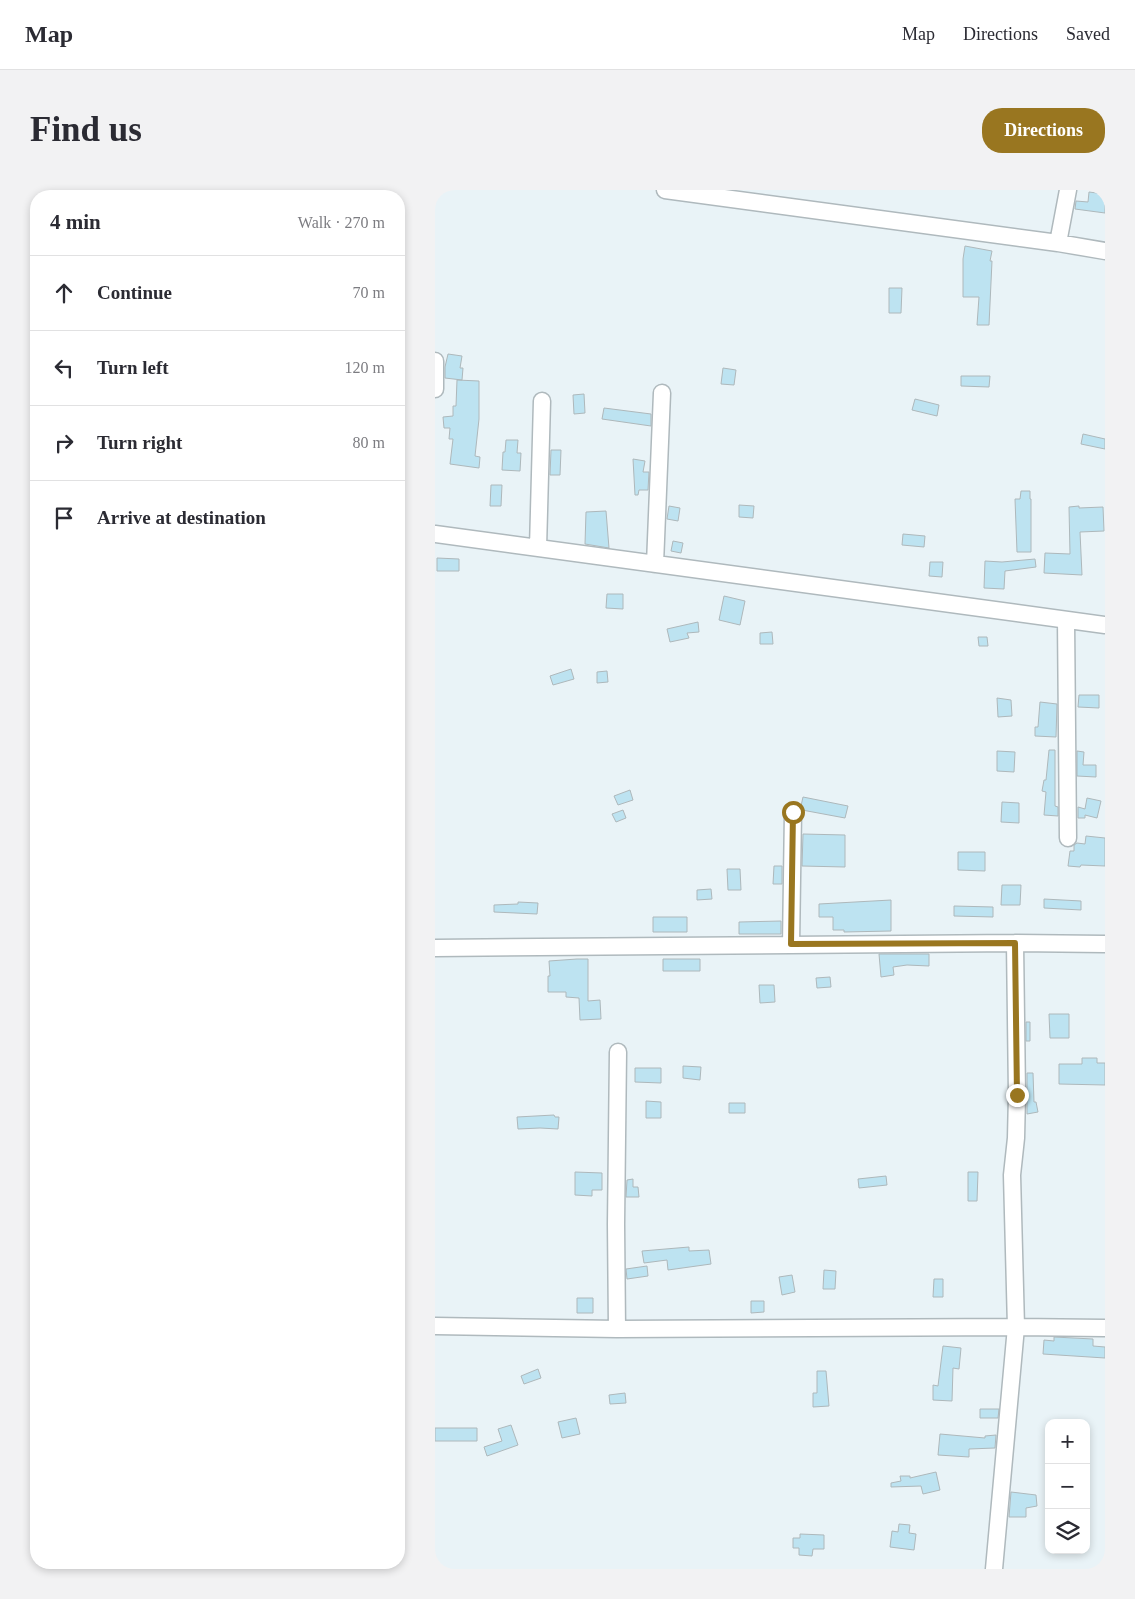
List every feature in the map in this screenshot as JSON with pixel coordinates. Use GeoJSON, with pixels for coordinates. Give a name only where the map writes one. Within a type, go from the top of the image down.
{"type":"FeatureCollection","features":[{"type":"Feature","properties":{"kind":"street"},"geometry":{"type":"LineString","coordinates":[[665,190],[1058,242],[1105,251]]}},
{"type":"Feature","properties":{"kind":"street"},"geometry":{"type":"LineString","coordinates":[[1058,242],[1068,190]]}},
{"type":"Feature","properties":{"kind":"street"},"geometry":{"type":"LineString","coordinates":[[435,361],[435,389]]}},
{"type":"Feature","properties":{"kind":"street"},"geometry":{"type":"LineString","coordinates":[[655,564],[662,393]]}},
{"type":"Feature","properties":{"kind":"street"},"geometry":{"type":"LineString","coordinates":[[538,548],[542,401]]}},
{"type":"Feature","properties":{"kind":"street"},"geometry":{"type":"LineString","coordinates":[[435,534],[1105,625]]}},
{"type":"Feature","properties":{"kind":"street"},"geometry":{"type":"LineString","coordinates":[[1066,620],[1068,838]]}},
{"type":"Feature","properties":{"kind":"street"},"geometry":{"type":"LineString","coordinates":[[791,944],[793,812]]}},
{"type":"Feature","properties":{"kind":"street"},"geometry":{"type":"LineString","coordinates":[[993,1569],[1015,1327],[1013,1175],[1017,1095],[1015,943]]}},
{"type":"Feature","properties":{"kind":"street"},"geometry":{"type":"LineString","coordinates":[[435,948],[791,944],[1105,944]]}},
{"type":"Feature","properties":{"kind":"street"},"geometry":{"type":"LineString","coordinates":[[617,1329],[618,1052]]}},
{"type":"Feature","properties":{"kind":"street"},"geometry":{"type":"LineString","coordinates":[[435,1326],[617,1329],[1105,1328]]}},
{"type":"Feature","properties":{"kind":"building"},"geometry":{"type":"Polygon","coordinates":[[[1089,192],[1105,194],[1105,213],[1075,209],[1076,201],[1088,202],[1089,192]]]}},
{"type":"Feature","properties":{"kind":"building"},"geometry":{"type":"Polygon","coordinates":[[[965,246],[992,251],[990,261],[992,261],[989,325],[977,325],[979,297],[963,297],[965,246]]]}},
{"type":"Feature","properties":{"kind":"building"},"geometry":{"type":"Polygon","coordinates":[[[889,288],[902,288],[901,313],[889,313],[889,288]]]}},
{"type":"Feature","properties":{"kind":"building"},"geometry":{"type":"Polygon","coordinates":[[[448,354],[462,356],[460,368],[463,368],[462,380],[445,378],[448,354]]]}},
{"type":"Feature","properties":{"kind":"building"},"geometry":{"type":"Polygon","coordinates":[[[723,368],[736,370],[734,385],[721,384],[723,368]]]}},
{"type":"Feature","properties":{"kind":"building"},"geometry":{"type":"Polygon","coordinates":[[[961,376],[990,376],[989,387],[961,386],[961,376]]]}},
{"type":"Feature","properties":{"kind":"building"},"geometry":{"type":"Polygon","coordinates":[[[457,380],[479,381],[479,419],[475,456],[480,457],[479,468],[450,464],[453,439],[449,439],[450,428],[444,428],[443,417],[453,416],[453,406],[456,406],[457,380]]]}},
{"type":"Feature","properties":{"kind":"building"},"geometry":{"type":"Polygon","coordinates":[[[584,394],[585,413],[574,414],[573,395],[584,394]]]}},
{"type":"Feature","properties":{"kind":"building"},"geometry":{"type":"Polygon","coordinates":[[[915,399],[939,405],[937,416],[912,410],[915,399]]]}},
{"type":"Feature","properties":{"kind":"building"},"geometry":{"type":"Polygon","coordinates":[[[604,408],[651,414],[651,426],[602,419],[604,408]]]}},
{"type":"Feature","properties":{"kind":"building"},"geometry":{"type":"Polygon","coordinates":[[[1083,434],[1105,439],[1105,449],[1081,444],[1083,434]]]}},
{"type":"Feature","properties":{"kind":"building"},"geometry":{"type":"Polygon","coordinates":[[[506,440],[518,440],[517,453],[521,453],[520,471],[502,470],[506,440]]]}},
{"type":"Feature","properties":{"kind":"building"},"geometry":{"type":"Polygon","coordinates":[[[551,450],[561,450],[560,475],[550,475],[551,450]]]}},
{"type":"Feature","properties":{"kind":"building"},"geometry":{"type":"Polygon","coordinates":[[[633,459],[645,461],[643,472],[649,472],[648,490],[639,490],[638,495],[635,495],[633,459]]]}},
{"type":"Feature","properties":{"kind":"building"},"geometry":{"type":"Polygon","coordinates":[[[491,485],[502,485],[501,506],[490,506],[491,485]]]}},
{"type":"Feature","properties":{"kind":"building"},"geometry":{"type":"Polygon","coordinates":[[[1021,491],[1030,491],[1031,552],[1017,552],[1015,499],[1020,499],[1021,491]]]}},
{"type":"Feature","properties":{"kind":"building"},"geometry":{"type":"Polygon","coordinates":[[[739,505],[754,506],[753,518],[739,517],[739,505]]]}},
{"type":"Feature","properties":{"kind":"building"},"geometry":{"type":"Polygon","coordinates":[[[669,506],[680,508],[678,521],[667,519],[669,506]]]}},
{"type":"Feature","properties":{"kind":"building"},"geometry":{"type":"Polygon","coordinates":[[[1079,506],[1079,508],[1103,507],[1104,531],[1080,532],[1082,575],[1044,573],[1045,553],[1070,554],[1069,507],[1079,506]]]}},
{"type":"Feature","properties":{"kind":"building"},"geometry":{"type":"Polygon","coordinates":[[[606,511],[609,548],[585,544],[586,512],[606,511]]]}},
{"type":"Feature","properties":{"kind":"building"},"geometry":{"type":"Polygon","coordinates":[[[903,534],[925,536],[924,547],[902,545],[903,534]]]}},
{"type":"Feature","properties":{"kind":"building"},"geometry":{"type":"Polygon","coordinates":[[[673,541],[683,543],[681,553],[671,551],[673,541]]]}},
{"type":"Feature","properties":{"kind":"building"},"geometry":{"type":"Polygon","coordinates":[[[437,558],[459,559],[459,571],[437,571],[437,558]]]}},
{"type":"Feature","properties":{"kind":"building"},"geometry":{"type":"Polygon","coordinates":[[[1035,559],[1036,567],[1005,571],[1004,589],[984,588],[985,561],[1002,562],[1035,559]]]}},
{"type":"Feature","properties":{"kind":"building"},"geometry":{"type":"Polygon","coordinates":[[[930,562],[943,562],[942,577],[929,576],[930,562]]]}},
{"type":"Feature","properties":{"kind":"building"},"geometry":{"type":"Polygon","coordinates":[[[607,594],[623,594],[623,609],[606,608],[607,594]]]}},
{"type":"Feature","properties":{"kind":"building"},"geometry":{"type":"Polygon","coordinates":[[[724,596],[745,601],[740,625],[719,620],[724,596]]]}},
{"type":"Feature","properties":{"kind":"building"},"geometry":{"type":"Polygon","coordinates":[[[698,622],[699,632],[687,633],[689,638],[670,642],[667,629],[698,622]]]}},
{"type":"Feature","properties":{"kind":"building"},"geometry":{"type":"Polygon","coordinates":[[[772,632],[773,644],[760,644],[760,633],[772,632]]]}},
{"type":"Feature","properties":{"kind":"building"},"geometry":{"type":"Polygon","coordinates":[[[978,637],[987,637],[988,646],[979,646],[978,637]]]}},
{"type":"Feature","properties":{"kind":"building"},"geometry":{"type":"Polygon","coordinates":[[[571,669],[574,679],[553,685],[550,676],[571,669]]]}},
{"type":"Feature","properties":{"kind":"building"},"geometry":{"type":"Polygon","coordinates":[[[607,671],[608,682],[597,683],[597,672],[607,671]]]}},
{"type":"Feature","properties":{"kind":"building"},"geometry":{"type":"Polygon","coordinates":[[[1079,695],[1099,695],[1099,708],[1078,707],[1079,695]]]}},
{"type":"Feature","properties":{"kind":"building"},"geometry":{"type":"Polygon","coordinates":[[[997,698],[1011,700],[1012,716],[998,717],[997,698]]]}},
{"type":"Feature","properties":{"kind":"building"},"geometry":{"type":"Polygon","coordinates":[[[1040,702],[1057,704],[1056,737],[1035,736],[1035,727],[1038,727],[1040,702]]]}},
{"type":"Feature","properties":{"kind":"building"},"geometry":{"type":"Polygon","coordinates":[[[1049,750],[1055,750],[1055,806],[1058,807],[1058,816],[1044,815],[1046,792],[1042,791],[1044,780],[1046,780],[1049,750]]]}},
{"type":"Feature","properties":{"kind":"building"},"geometry":{"type":"Polygon","coordinates":[[[997,751],[1015,752],[1014,772],[997,771],[997,751]]]}},
{"type":"Feature","properties":{"kind":"building"},"geometry":{"type":"Polygon","coordinates":[[[1077,751],[1084,752],[1083,765],[1096,765],[1096,777],[1077,776],[1077,751]]]}},
{"type":"Feature","properties":{"kind":"building"},"geometry":{"type":"Polygon","coordinates":[[[630,790],[633,800],[618,805],[614,796],[630,790]]]}},
{"type":"Feature","properties":{"kind":"building"},"geometry":{"type":"Polygon","coordinates":[[[803,797],[848,806],[845,818],[802,810],[803,797]]]}},
{"type":"Feature","properties":{"kind":"building"},"geometry":{"type":"Polygon","coordinates":[[[1087,798],[1101,801],[1097,818],[1085,815],[1085,818],[1078,818],[1078,807],[1085,809],[1087,798]]]}},
{"type":"Feature","properties":{"kind":"building"},"geometry":{"type":"Polygon","coordinates":[[[1002,802],[1019,803],[1019,823],[1001,822],[1002,802]]]}},
{"type":"Feature","properties":{"kind":"building"},"geometry":{"type":"Polygon","coordinates":[[[623,810],[626,818],[616,822],[612,814],[623,810]]]}},
{"type":"Feature","properties":{"kind":"building"},"geometry":{"type":"Polygon","coordinates":[[[803,834],[845,835],[845,867],[802,866],[803,834]]]}},
{"type":"Feature","properties":{"kind":"building"},"geometry":{"type":"Polygon","coordinates":[[[1086,836],[1105,838],[1105,866],[1068,866],[1070,851],[1074,851],[1074,845],[1077,843],[1085,844],[1086,836]]]}},
{"type":"Feature","properties":{"kind":"building"},"geometry":{"type":"Polygon","coordinates":[[[958,852],[985,852],[985,871],[958,870],[958,852]]]}},
{"type":"Feature","properties":{"kind":"building"},"geometry":{"type":"Polygon","coordinates":[[[774,866],[782,866],[782,884],[773,884],[774,866]]]}},
{"type":"Feature","properties":{"kind":"building"},"geometry":{"type":"Polygon","coordinates":[[[727,869],[740,869],[741,890],[728,890],[727,869]]]}},
{"type":"Feature","properties":{"kind":"building"},"geometry":{"type":"Polygon","coordinates":[[[1002,885],[1021,885],[1020,905],[1001,905],[1002,885]]]}},
{"type":"Feature","properties":{"kind":"building"},"geometry":{"type":"Polygon","coordinates":[[[711,889],[712,899],[697,900],[697,890],[711,889]]]}},
{"type":"Feature","properties":{"kind":"building"},"geometry":{"type":"Polygon","coordinates":[[[1044,899],[1081,901],[1081,910],[1044,908],[1044,899]]]}},
{"type":"Feature","properties":{"kind":"building"},"geometry":{"type":"Polygon","coordinates":[[[891,900],[891,931],[844,932],[844,930],[833,930],[833,917],[819,917],[819,904],[891,900]]]}},
{"type":"Feature","properties":{"kind":"building"},"geometry":{"type":"Polygon","coordinates":[[[518,902],[538,903],[537,914],[494,912],[494,905],[518,904],[518,902]]]}},
{"type":"Feature","properties":{"kind":"building"},"geometry":{"type":"Polygon","coordinates":[[[954,906],[993,907],[993,917],[954,916],[954,906]]]}},
{"type":"Feature","properties":{"kind":"building"},"geometry":{"type":"Polygon","coordinates":[[[653,917],[687,917],[687,932],[653,932],[653,917]]]}},
{"type":"Feature","properties":{"kind":"building"},"geometry":{"type":"Polygon","coordinates":[[[781,921],[781,934],[739,934],[739,922],[781,921]]]}},
{"type":"Feature","properties":{"kind":"building"},"geometry":{"type":"Polygon","coordinates":[[[879,954],[929,954],[929,966],[907,965],[893,967],[894,975],[881,977],[879,954]]]}},
{"type":"Feature","properties":{"kind":"building"},"geometry":{"type":"Polygon","coordinates":[[[588,959],[588,1001],[600,1000],[601,1019],[580,1020],[579,998],[566,997],[566,992],[548,992],[549,961],[588,959]]]}},
{"type":"Feature","properties":{"kind":"building"},"geometry":{"type":"Polygon","coordinates":[[[663,959],[700,959],[700,971],[663,971],[663,959]]]}},
{"type":"Feature","properties":{"kind":"building"},"geometry":{"type":"Polygon","coordinates":[[[830,977],[831,987],[817,988],[816,978],[830,977]]]}},
{"type":"Feature","properties":{"kind":"building"},"geometry":{"type":"Polygon","coordinates":[[[759,985],[774,985],[775,1002],[760,1003],[759,985]]]}},
{"type":"Feature","properties":{"kind":"building"},"geometry":{"type":"Polygon","coordinates":[[[1049,1014],[1069,1014],[1069,1038],[1050,1038],[1049,1014]]]}},
{"type":"Feature","properties":{"kind":"building"},"geometry":{"type":"Polygon","coordinates":[[[1026,1022],[1030,1022],[1030,1041],[1026,1041],[1026,1022]]]}},
{"type":"Feature","properties":{"kind":"building"},"geometry":{"type":"Polygon","coordinates":[[[1082,1058],[1097,1058],[1097,1063],[1105,1063],[1105,1085],[1059,1084],[1059,1064],[1082,1064],[1082,1058]]]}},
{"type":"Feature","properties":{"kind":"building"},"geometry":{"type":"Polygon","coordinates":[[[683,1066],[701,1067],[700,1080],[683,1078],[683,1066]]]}},
{"type":"Feature","properties":{"kind":"building"},"geometry":{"type":"Polygon","coordinates":[[[635,1068],[661,1068],[661,1083],[635,1082],[635,1068]]]}},
{"type":"Feature","properties":{"kind":"building"},"geometry":{"type":"Polygon","coordinates":[[[1027,1073],[1033,1073],[1034,1102],[1036,1102],[1038,1112],[1027,1114],[1027,1073]]]}},
{"type":"Feature","properties":{"kind":"building"},"geometry":{"type":"Polygon","coordinates":[[[646,1101],[661,1102],[661,1118],[646,1118],[646,1101]]]}},
{"type":"Feature","properties":{"kind":"building"},"geometry":{"type":"Polygon","coordinates":[[[729,1103],[745,1103],[745,1113],[729,1113],[729,1103]]]}},
{"type":"Feature","properties":{"kind":"building"},"geometry":{"type":"Polygon","coordinates":[[[554,1115],[559,1117],[558,1129],[518,1129],[517,1117],[554,1115]]]}},
{"type":"Feature","properties":{"kind":"building"},"geometry":{"type":"Polygon","coordinates":[[[575,1172],[602,1173],[602,1190],[592,1190],[592,1196],[575,1195],[575,1172]]]}},
{"type":"Feature","properties":{"kind":"building"},"geometry":{"type":"Polygon","coordinates":[[[968,1172],[978,1172],[977,1201],[968,1201],[968,1172]]]}},
{"type":"Feature","properties":{"kind":"building"},"geometry":{"type":"Polygon","coordinates":[[[886,1176],[887,1185],[859,1188],[858,1179],[886,1176]]]}},
{"type":"Feature","properties":{"kind":"building"},"geometry":{"type":"Polygon","coordinates":[[[633,1179],[633,1187],[638,1187],[639,1197],[626,1197],[627,1180],[633,1179]]]}},
{"type":"Feature","properties":{"kind":"building"},"geometry":{"type":"Polygon","coordinates":[[[689,1247],[689,1251],[709,1250],[711,1264],[668,1270],[667,1260],[644,1263],[642,1251],[689,1247]]]}},
{"type":"Feature","properties":{"kind":"building"},"geometry":{"type":"Polygon","coordinates":[[[647,1266],[648,1276],[627,1279],[626,1269],[647,1266]]]}},
{"type":"Feature","properties":{"kind":"building"},"geometry":{"type":"Polygon","coordinates":[[[824,1270],[836,1271],[835,1289],[823,1289],[824,1270]]]}},
{"type":"Feature","properties":{"kind":"building"},"geometry":{"type":"Polygon","coordinates":[[[792,1275],[795,1292],[782,1295],[779,1277],[792,1275]]]}},
{"type":"Feature","properties":{"kind":"building"},"geometry":{"type":"Polygon","coordinates":[[[934,1279],[943,1279],[943,1297],[933,1297],[934,1279]]]}},
{"type":"Feature","properties":{"kind":"building"},"geometry":{"type":"Polygon","coordinates":[[[577,1298],[593,1298],[593,1313],[577,1313],[577,1298]]]}},
{"type":"Feature","properties":{"kind":"building"},"geometry":{"type":"Polygon","coordinates":[[[751,1301],[764,1301],[764,1312],[751,1313],[751,1301]]]}},
{"type":"Feature","properties":{"kind":"building"},"geometry":{"type":"Polygon","coordinates":[[[1054,1337],[1093,1339],[1093,1346],[1105,1347],[1105,1358],[1043,1354],[1044,1340],[1054,1341],[1054,1337]]]}},
{"type":"Feature","properties":{"kind":"building"},"geometry":{"type":"Polygon","coordinates":[[[943,1346],[961,1348],[959,1369],[953,1368],[952,1401],[933,1400],[933,1385],[938,1386],[943,1346]]]}},
{"type":"Feature","properties":{"kind":"building"},"geometry":{"type":"Polygon","coordinates":[[[538,1369],[541,1378],[524,1384],[521,1376],[538,1369]]]}},
{"type":"Feature","properties":{"kind":"building"},"geometry":{"type":"Polygon","coordinates":[[[817,1371],[826,1371],[829,1406],[813,1407],[813,1393],[817,1393],[817,1371]]]}},
{"type":"Feature","properties":{"kind":"building"},"geometry":{"type":"Polygon","coordinates":[[[625,1393],[626,1403],[610,1404],[609,1395],[625,1393]]]}},
{"type":"Feature","properties":{"kind":"building"},"geometry":{"type":"Polygon","coordinates":[[[980,1409],[999,1409],[998,1418],[980,1418],[980,1409]]]}},
{"type":"Feature","properties":{"kind":"building"},"geometry":{"type":"Polygon","coordinates":[[[576,1418],[580,1434],[562,1438],[558,1422],[576,1418]]]}},
{"type":"Feature","properties":{"kind":"building"},"geometry":{"type":"Polygon","coordinates":[[[511,1425],[518,1445],[487,1456],[484,1447],[502,1441],[498,1429],[511,1425]]]}},
{"type":"Feature","properties":{"kind":"building"},"geometry":{"type":"Polygon","coordinates":[[[435,1428],[477,1428],[477,1441],[435,1441],[435,1428]]]}},
{"type":"Feature","properties":{"kind":"building"},"geometry":{"type":"Polygon","coordinates":[[[940,1434],[985,1438],[985,1436],[996,1435],[995,1448],[969,1449],[969,1457],[938,1455],[940,1434]]]}},
{"type":"Feature","properties":{"kind":"building"},"geometry":{"type":"Polygon","coordinates":[[[936,1472],[940,1490],[923,1494],[921,1486],[891,1487],[891,1483],[901,1481],[900,1476],[910,1476],[910,1478],[936,1472]]]}},
{"type":"Feature","properties":{"kind":"building"},"geometry":{"type":"Polygon","coordinates":[[[1011,1492],[1036,1495],[1037,1506],[1026,1508],[1026,1517],[1009,1517],[1011,1492]]]}},
{"type":"Feature","properties":{"kind":"building"},"geometry":{"type":"Polygon","coordinates":[[[899,1524],[910,1525],[909,1533],[916,1534],[914,1550],[890,1547],[892,1531],[898,1532],[899,1524]]]}},
{"type":"Feature","properties":{"kind":"building"},"geometry":{"type":"Polygon","coordinates":[[[800,1534],[824,1535],[824,1549],[813,1549],[812,1556],[799,1555],[799,1548],[793,1548],[793,1538],[800,1538],[800,1534]]]}},
{"type":"Feature","properties":{"kind":"route"},"geometry":{"type":"LineString","coordinates":[[793,812],[791,944],[1015,943],[1017,1095]]}}]}
